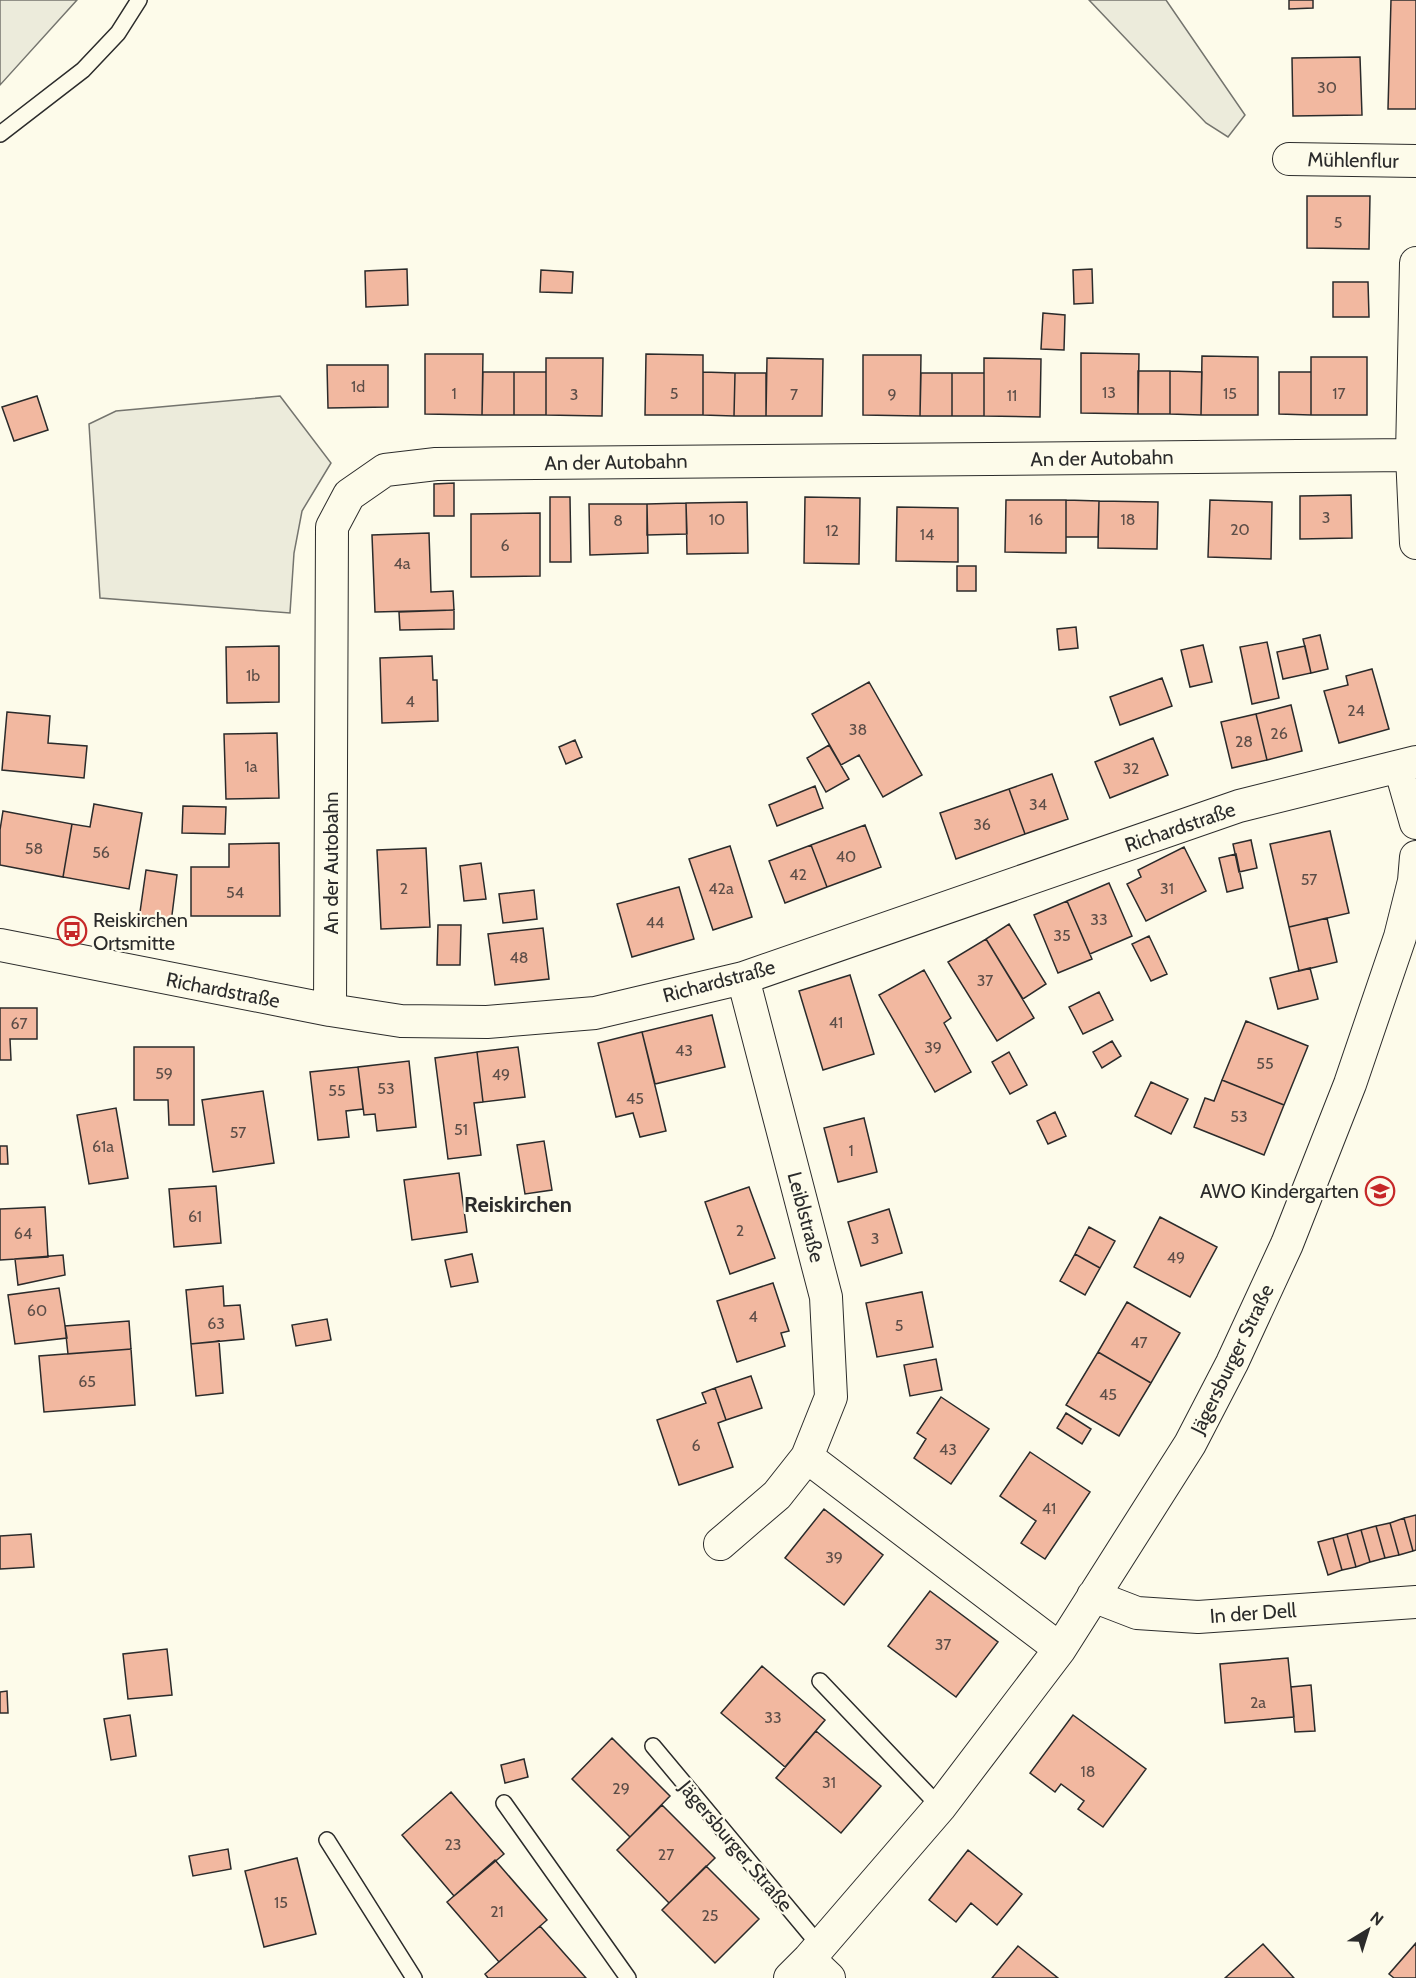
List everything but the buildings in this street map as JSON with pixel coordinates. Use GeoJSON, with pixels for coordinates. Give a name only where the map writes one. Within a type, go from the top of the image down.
{"type":"FeatureCollection","features":[{"type":"Feature","properties":{"kind":"street","name":"Mühlenflur"},"geometry":{"type":"LineString","coordinates":[[1289,159],[1416,161]]}},
{"type":"Feature","properties":{"kind":"street"},"geometry":{"type":"LineString","coordinates":[[1416,263],[1412,455],[1416,543]]}},
{"type":"Feature","properties":{"kind":"street","name":"An der Autobahn"},"geometry":{"type":"LineString","coordinates":[[330,1010],[332,527],[349,495],[385,470],[436,464],[1412,455]]}},
{"type":"Feature","properties":{"kind":"street"},"geometry":{"type":"LineString","coordinates":[[1408,764],[1416,823]]}},
{"type":"Feature","properties":{"kind":"street","name":"Richardstraße"},"geometry":{"type":"LineString","coordinates":[[0,945],[330,1010],[401,1021],[487,1022],[595,1013],[743,978],[1239,807],[1408,764]]}},
{"type":"Feature","properties":{"kind":"street","name":"Jägersburger Straße"},"geometry":{"type":"LineString","coordinates":[[812,1965],[940,1807],[1060,1649],[1190,1444],[1232,1363],[1287,1244],[1350,1084],[1400,937],[1414,880],[1416,857]]}},
{"type":"Feature","properties":{"kind":"street","name":"Leiblstraße"},"geometry":{"type":"LineString","coordinates":[[720,1544],[777,1495],[807,1457],[831,1397],[826,1297],[743,978]]}},
{"type":"Feature","properties":{"kind":"street"},"geometry":{"type":"LineString","coordinates":[[807,1457],[1060,1649]]}},
{"type":"Feature","properties":{"kind":"street","name":"In der Dell"},"geometry":{"type":"LineString","coordinates":[[1093,1596],[1137,1613],[1198,1617],[1416,1602]]}},
{"type":"Feature","properties":{"kind":"lane"},"geometry":{"type":"LineString","coordinates":[[0,134],[83,70],[118,33],[139,0]]}},
{"type":"Feature","properties":{"kind":"lane"},"geometry":{"type":"LineString","coordinates":[[820,1681],[940,1807]]}},
{"type":"Feature","properties":{"kind":"lane","name":"Jägersburger Straße"},"geometry":{"type":"LineString","coordinates":[[653,1746],[812,1965]]}},
{"type":"Feature","properties":{"kind":"lane"},"geometry":{"type":"LineString","coordinates":[[504,1803],[628,1978]]}},
{"type":"Feature","properties":{"kind":"lane"},"geometry":{"type":"LineString","coordinates":[[327,1840],[414,1978]]}},
{"type":"Feature","properties":{"kind":"shaded area"},"geometry":{"type":"Polygon","coordinates":[[[0,0],[77,0],[0,85],[0,0]]]}},
{"type":"Feature","properties":{"kind":"shaded area"},"geometry":{"type":"Polygon","coordinates":[[[1089,0],[1166,0],[1245,115],[1228,137],[1206,123],[1089,0]]]}},
{"type":"Feature","properties":{"kind":"shaded area"},"geometry":{"type":"Polygon","coordinates":[[[280,396],[331,463],[302,511],[294,553],[290,613],[100,598],[89,424],[116,411],[280,396]]]}},
{"type":"Feature","properties":{"kind":"place","name":"Reiskirchen Ortsmitte"},"geometry":{"type":"Point","coordinates":[72,931]}},
{"type":"Feature","properties":{"kind":"place","name":"AWO Kindergarten"},"geometry":{"type":"Point","coordinates":[1380,1191]}},
{"type":"Feature","properties":{"kind":"district","name":"Reiskirchen"},"geometry":{"type":"Point","coordinates":[518,1204]}}]}
